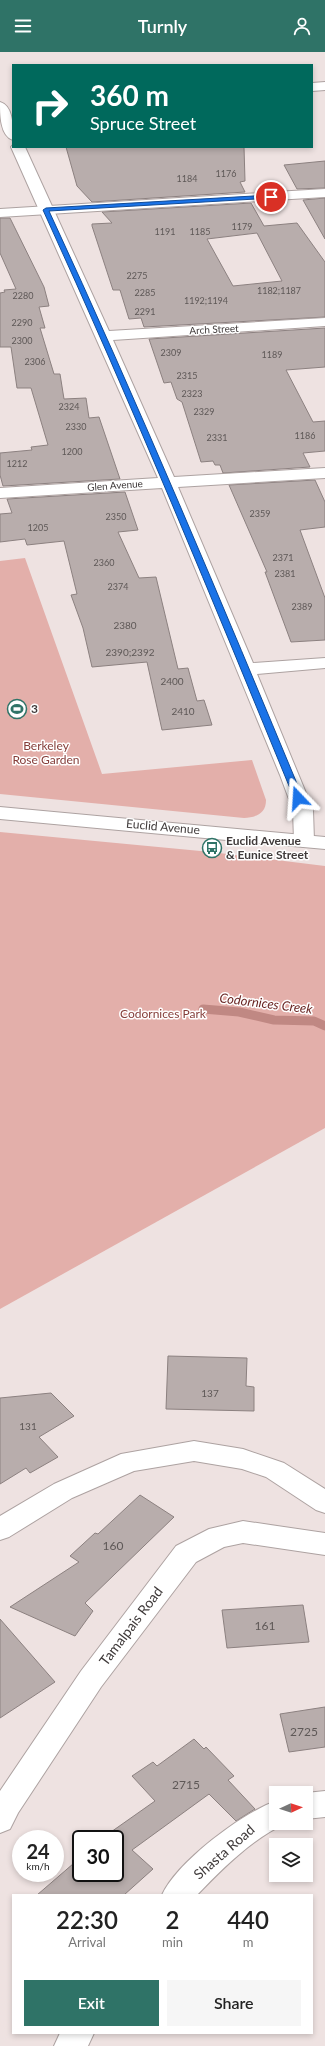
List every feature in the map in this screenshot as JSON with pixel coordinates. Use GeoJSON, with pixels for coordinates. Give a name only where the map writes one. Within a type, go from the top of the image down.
{"type":"FeatureCollection","features":[{"type":"Feature","properties":{"kind":"street"},"geometry":{"type":"LineString","coordinates":[[313,87],[325,86]]}},
{"type":"Feature","properties":{"kind":"street"},"geometry":{"type":"LineString","coordinates":[[12,104],[0,106],[12,134]]}},
{"type":"Feature","properties":{"kind":"street"},"geometry":{"type":"LineString","coordinates":[[18,148],[104,336],[246,669],[303,810],[304,841]]}},
{"type":"Feature","properties":{"kind":"street"},"geometry":{"type":"LineString","coordinates":[[0,213],[325,193]]}},
{"type":"Feature","properties":{"kind":"street","name":"Arch Street"},"geometry":{"type":"LineString","coordinates":[[104,336],[325,322]]}},
{"type":"Feature","properties":{"kind":"street","name":"Glen Avenue"},"geometry":{"type":"LineString","coordinates":[[0,493],[325,473]]}},
{"type":"Feature","properties":{"kind":"street"},"geometry":{"type":"LineString","coordinates":[[246,669],[325,663]]}},
{"type":"Feature","properties":{"kind":"street","name":"Euclid Avenue"},"geometry":{"type":"LineString","coordinates":[[0,813],[325,843]]}},
{"type":"Feature","properties":{"kind":"street"},"geometry":{"type":"LineString","coordinates":[[0,1529],[63,1491],[130,1461],[194,1452],[243,1459],[275,1470],[325,1503]]}},
{"type":"Feature","properties":{"kind":"street","name":"Tamalpais Road"},"geometry":{"type":"LineString","coordinates":[[0,1820],[8,1804],[91,1679],[186,1554],[218,1537],[243,1532],[325,1544]]}},
{"type":"Feature","properties":{"kind":"street"},"geometry":{"type":"LineString","coordinates":[[313,1805],[325,1804]]}},
{"type":"Feature","properties":{"kind":"street","name":"Shasta Road"},"geometry":{"type":"LineString","coordinates":[[177,1894],[212,1860],[254,1825],[269,1818]]}},
{"type":"Feature","properties":{"kind":"street"},"geometry":{"type":"LineString","coordinates":[[70,2046],[77,2034]]}},
{"type":"Feature","properties":{"kind":"green space","name":"Berkeley Rose Garden"},"geometry":{"type":"Polygon","coordinates":[[[25,558],[102,774],[252,760],[266,800],[266,805],[260,814],[244,818],[0,794],[0,561],[25,558]]]}},
{"type":"Feature","properties":{"kind":"green space","name":"Codornices Park"},"geometry":{"type":"Polygon","coordinates":[[[0,832],[211,852],[325,866],[325,1128],[0,1309],[0,832]]]}},
{"type":"Feature","properties":{"kind":"building"},"geometry":{"type":"Polygon","coordinates":[[[66,148],[244,148],[245,181],[240,182],[245,192],[92,202],[77,186],[66,148]]]}},
{"type":"Feature","properties":{"kind":"building"},"geometry":{"type":"Polygon","coordinates":[[[325,161],[325,188],[297,189],[284,165],[325,161]]]}},
{"type":"Feature","properties":{"kind":"building"},"geometry":{"type":"Polygon","coordinates":[[[325,198],[325,239],[303,200],[325,198]]]}},
{"type":"Feature","properties":{"kind":"building"},"geometry":{"type":"Polygon","coordinates":[[[251,203],[264,226],[297,223],[325,262],[325,317],[144,327],[141,318],[129,319],[120,290],[113,290],[92,226],[92,224],[112,223],[102,212],[251,203]],[[257,233],[207,239],[233,286],[282,281],[257,233]]]}},
{"type":"Feature","properties":{"kind":"building"},"geometry":{"type":"Polygon","coordinates":[[[0,218],[10,218],[44,287],[49,306],[39,307],[45,328],[40,328],[54,374],[60,374],[64,399],[86,398],[89,418],[99,417],[120,479],[3,486],[0,475],[0,453],[32,450],[31,447],[48,445],[31,388],[17,388],[11,347],[0,347],[0,293],[5,292],[4,290],[16,289],[0,253],[0,218]]]}},
{"type":"Feature","properties":{"kind":"building"},"geometry":{"type":"Polygon","coordinates":[[[325,328],[325,367],[286,370],[313,422],[325,421],[325,451],[303,453],[310,467],[223,473],[220,465],[215,465],[213,461],[201,462],[182,402],[177,399],[171,382],[164,383],[149,339],[325,328]]]}},
{"type":"Feature","properties":{"kind":"building"},"geometry":{"type":"Polygon","coordinates":[[[315,480],[325,502],[325,527],[300,530],[325,598],[325,640],[291,642],[265,572],[267,572],[229,485],[315,480]]]}},
{"type":"Feature","properties":{"kind":"building"},"geometry":{"type":"Polygon","coordinates":[[[125,492],[138,530],[118,532],[139,578],[156,577],[178,669],[188,668],[197,701],[204,700],[212,725],[162,730],[147,662],[92,667],[83,628],[71,595],[77,594],[64,541],[27,545],[25,539],[0,542],[0,514],[12,513],[7,499],[125,492]]]}},
{"type":"Feature","properties":{"kind":"building"},"geometry":{"type":"Polygon","coordinates":[[[168,1356],[247,1358],[246,1386],[254,1387],[254,1411],[166,1409],[168,1356]]]}},
{"type":"Feature","properties":{"kind":"building"},"geometry":{"type":"Polygon","coordinates":[[[51,1393],[74,1416],[39,1437],[58,1457],[30,1473],[26,1468],[0,1484],[0,1398],[51,1393]]]}},
{"type":"Feature","properties":{"kind":"building"},"geometry":{"type":"Polygon","coordinates":[[[140,1495],[174,1517],[85,1603],[93,1611],[75,1636],[10,1607],[79,1562],[70,1556],[95,1533],[98,1534],[140,1495]]]}},
{"type":"Feature","properties":{"kind":"building"},"geometry":{"type":"Polygon","coordinates":[[[303,1605],[309,1642],[227,1648],[222,1610],[303,1605]]]}},
{"type":"Feature","properties":{"kind":"building"},"geometry":{"type":"Polygon","coordinates":[[[0,1619],[55,1682],[0,1718],[0,1619]]]}},
{"type":"Feature","properties":{"kind":"building"},"geometry":{"type":"Polygon","coordinates":[[[325,1707],[325,1747],[289,1752],[280,1714],[325,1707]]]}},
{"type":"Feature","properties":{"kind":"building"},"geometry":{"type":"Polygon","coordinates":[[[194,1739],[204,1749],[206,1747],[234,1776],[228,1780],[255,1809],[236,1821],[209,1794],[132,1850],[153,1869],[125,1894],[38,1894],[52,1882],[64,1882],[64,1872],[72,1865],[72,1882],[124,1882],[124,1830],[114,1830],[155,1801],[132,1776],[153,1762],[157,1766],[194,1739]]]}},
{"type":"Feature","properties":{"kind":"waterway","name":"Codornices Creek"},"geometry":{"type":"LineString","coordinates":[[203,1009],[239,1012],[274,1020],[314,1021],[325,1026]]}},
{"type":"Feature","properties":{"kind":"place","name":"3"},"geometry":{"type":"Point","coordinates":[17,709]}},
{"type":"Feature","properties":{"kind":"place","name":"Euclid Avenue & Eunice Street"},"geometry":{"type":"Point","coordinates":[212,848]}},
{"type":"Feature","properties":{"kind":"route"},"geometry":{"type":"LineString","coordinates":[[271,197],[46,210],[104,336],[172,491],[290,775],[298,798]]}}]}
